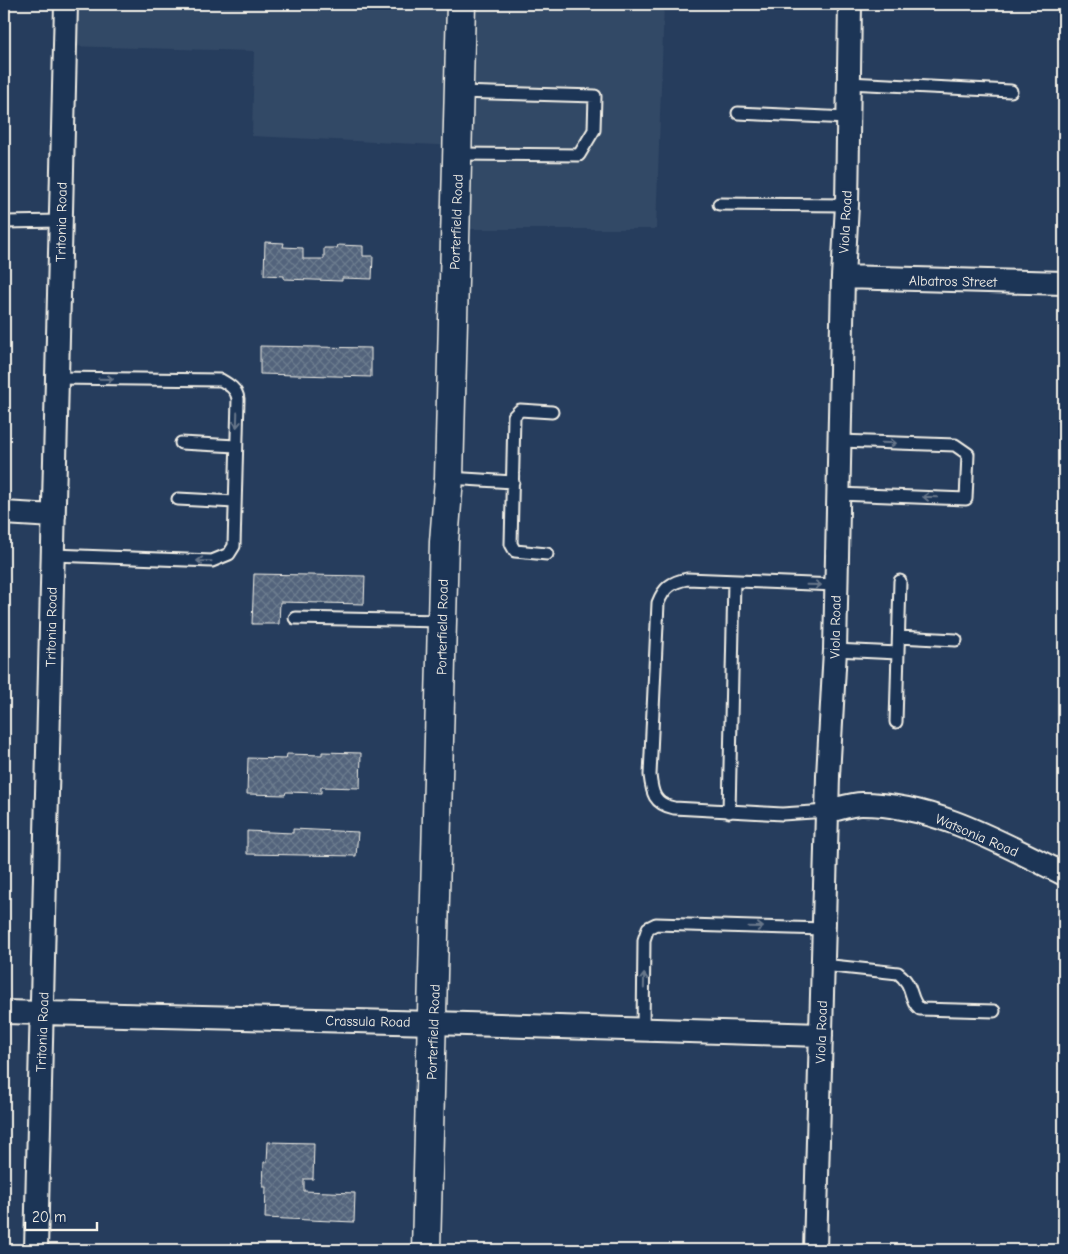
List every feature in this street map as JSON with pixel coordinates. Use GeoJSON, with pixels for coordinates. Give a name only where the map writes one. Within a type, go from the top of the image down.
{"type":"FeatureCollection","features":[{"type":"Feature","properties":{"kind":"street","name":"Tritonia Road"},"geometry":{"type":"LineString","coordinates":[[36,1250],[66,4]]}},
{"type":"Feature","properties":{"kind":"street","name":"Porterfield Road"},"geometry":{"type":"LineString","coordinates":[[426,1250],[444,542],[449,478],[461,4]]}},
{"type":"Feature","properties":{"kind":"street","name":"Viola Road"},"geometry":{"type":"LineString","coordinates":[[815,1250],[824,928],[835,650],[843,277],[847,205],[850,4]]}},
{"type":"Feature","properties":{"kind":"street","name":"Albatros Street"},"geometry":{"type":"LineString","coordinates":[[843,277],[1064,283]]}},
{"type":"Feature","properties":{"kind":"street"},"geometry":{"type":"LineString","coordinates":[[4,513],[54,516]]}},
{"type":"Feature","properties":{"kind":"street","name":"Watsonia Road"},"geometry":{"type":"LineString","coordinates":[[828,811],[860,804],[893,807],[924,814],[971,829],[1064,874]]}},
{"type":"Feature","properties":{"kind":"street","name":"Crassula Road"},"geometry":{"type":"LineString","coordinates":[[4,1012],[821,1035]]}},
{"type":"Feature","properties":{"kind":"lane"},"geometry":{"type":"LineString","coordinates":[[848,83],[1012,91]]}},
{"type":"Feature","properties":{"kind":"lane"},"geometry":{"type":"LineString","coordinates":[[458,154],[579,155],[594,130],[595,96],[459,92]]}},
{"type":"Feature","properties":{"kind":"lane"},"geometry":{"type":"LineString","coordinates":[[738,113],[848,118]]}},
{"type":"Feature","properties":{"kind":"lane"},"geometry":{"type":"LineString","coordinates":[[720,204],[847,205]]}},
{"type":"Feature","properties":{"kind":"lane"},"geometry":{"type":"LineString","coordinates":[[4,222],[61,221]]}},
{"type":"Feature","properties":{"kind":"lane"},"geometry":{"type":"LineString","coordinates":[[53,555],[212,562],[225,557],[232,550],[238,395],[228,384],[221,380],[57,378]]}},
{"type":"Feature","properties":{"kind":"lane"},"geometry":{"type":"LineString","coordinates":[[547,554],[515,550],[511,544],[514,416],[520,410],[552,412]]}},
{"type":"Feature","properties":{"kind":"lane"},"geometry":{"type":"LineString","coordinates":[[838,494],[966,499],[968,454],[955,445],[840,441]]}},
{"type":"Feature","properties":{"kind":"lane"},"geometry":{"type":"LineString","coordinates":[[180,443],[236,446]]}},
{"type":"Feature","properties":{"kind":"lane"},"geometry":{"type":"LineString","coordinates":[[449,478],[513,482]]}},
{"type":"Feature","properties":{"kind":"lane"},"geometry":{"type":"LineString","coordinates":[[178,499],[235,502]]}},
{"type":"Feature","properties":{"kind":"lane"},"geometry":{"type":"LineString","coordinates":[[828,811],[782,814],[729,812],[666,806],[655,796],[652,790],[650,775],[658,603],[662,593],[671,584],[688,579],[836,585]]}},
{"type":"Feature","properties":{"kind":"lane"},"geometry":{"type":"LineString","coordinates":[[729,812],[734,581]]}},
{"type":"Feature","properties":{"kind":"lane"},"geometry":{"type":"LineString","coordinates":[[896,722],[900,581]]}},
{"type":"Feature","properties":{"kind":"lane"},"geometry":{"type":"LineString","coordinates":[[295,618],[442,621]]}},
{"type":"Feature","properties":{"kind":"lane"},"geometry":{"type":"LineString","coordinates":[[899,637],[956,640]]}},
{"type":"Feature","properties":{"kind":"lane"},"geometry":{"type":"LineString","coordinates":[[835,650],[898,653]]}},
{"type":"Feature","properties":{"kind":"lane"},"geometry":{"type":"LineString","coordinates":[[643,1030],[644,940],[648,928],[656,924],[824,928]]}},
{"type":"Feature","properties":{"kind":"lane"},"geometry":{"type":"LineString","coordinates":[[823,965],[898,973],[905,978],[910,986],[915,1005],[920,1009],[994,1011]]}},
{"type":"Feature","properties":{"kind":"shaded area"},"geometry":{"type":"Polygon","coordinates":[[[66,4],[664,4],[656,229],[456,229],[458,146],[252,136],[254,51],[65,46],[66,4]]]}},
{"type":"Feature","properties":{"kind":"building"},"geometry":{"type":"Polygon","coordinates":[[[265,242],[284,243],[283,247],[303,248],[303,259],[324,259],[324,248],[337,248],[338,245],[363,246],[363,256],[373,256],[372,279],[342,278],[342,281],[284,279],[284,276],[264,275],[265,242]]]}},
{"type":"Feature","properties":{"kind":"building"},"geometry":{"type":"Polygon","coordinates":[[[260,346],[371,348],[371,377],[260,374],[260,346]]]}},
{"type":"Feature","properties":{"kind":"building"},"geometry":{"type":"Polygon","coordinates":[[[1064,425],[1064,452],[1060,451],[1064,425]]]}},
{"type":"Feature","properties":{"kind":"building"},"geometry":{"type":"Polygon","coordinates":[[[254,574],[365,576],[364,604],[280,602],[279,624],[252,624],[254,574]]]}},
{"type":"Feature","properties":{"kind":"building"},"geometry":{"type":"Polygon","coordinates":[[[322,752],[361,753],[360,788],[321,787],[321,793],[286,792],[285,795],[247,794],[248,758],[286,759],[287,754],[322,755],[322,752]]]}},
{"type":"Feature","properties":{"kind":"building"},"geometry":{"type":"Polygon","coordinates":[[[293,829],[358,832],[356,856],[247,854],[247,831],[293,833],[293,829]]]}},
{"type":"Feature","properties":{"kind":"building"},"geometry":{"type":"Polygon","coordinates":[[[268,1142],[314,1143],[313,1179],[304,1179],[304,1191],[355,1193],[354,1222],[265,1218],[266,1187],[263,1187],[264,1162],[267,1162],[268,1142]]]}}]}
